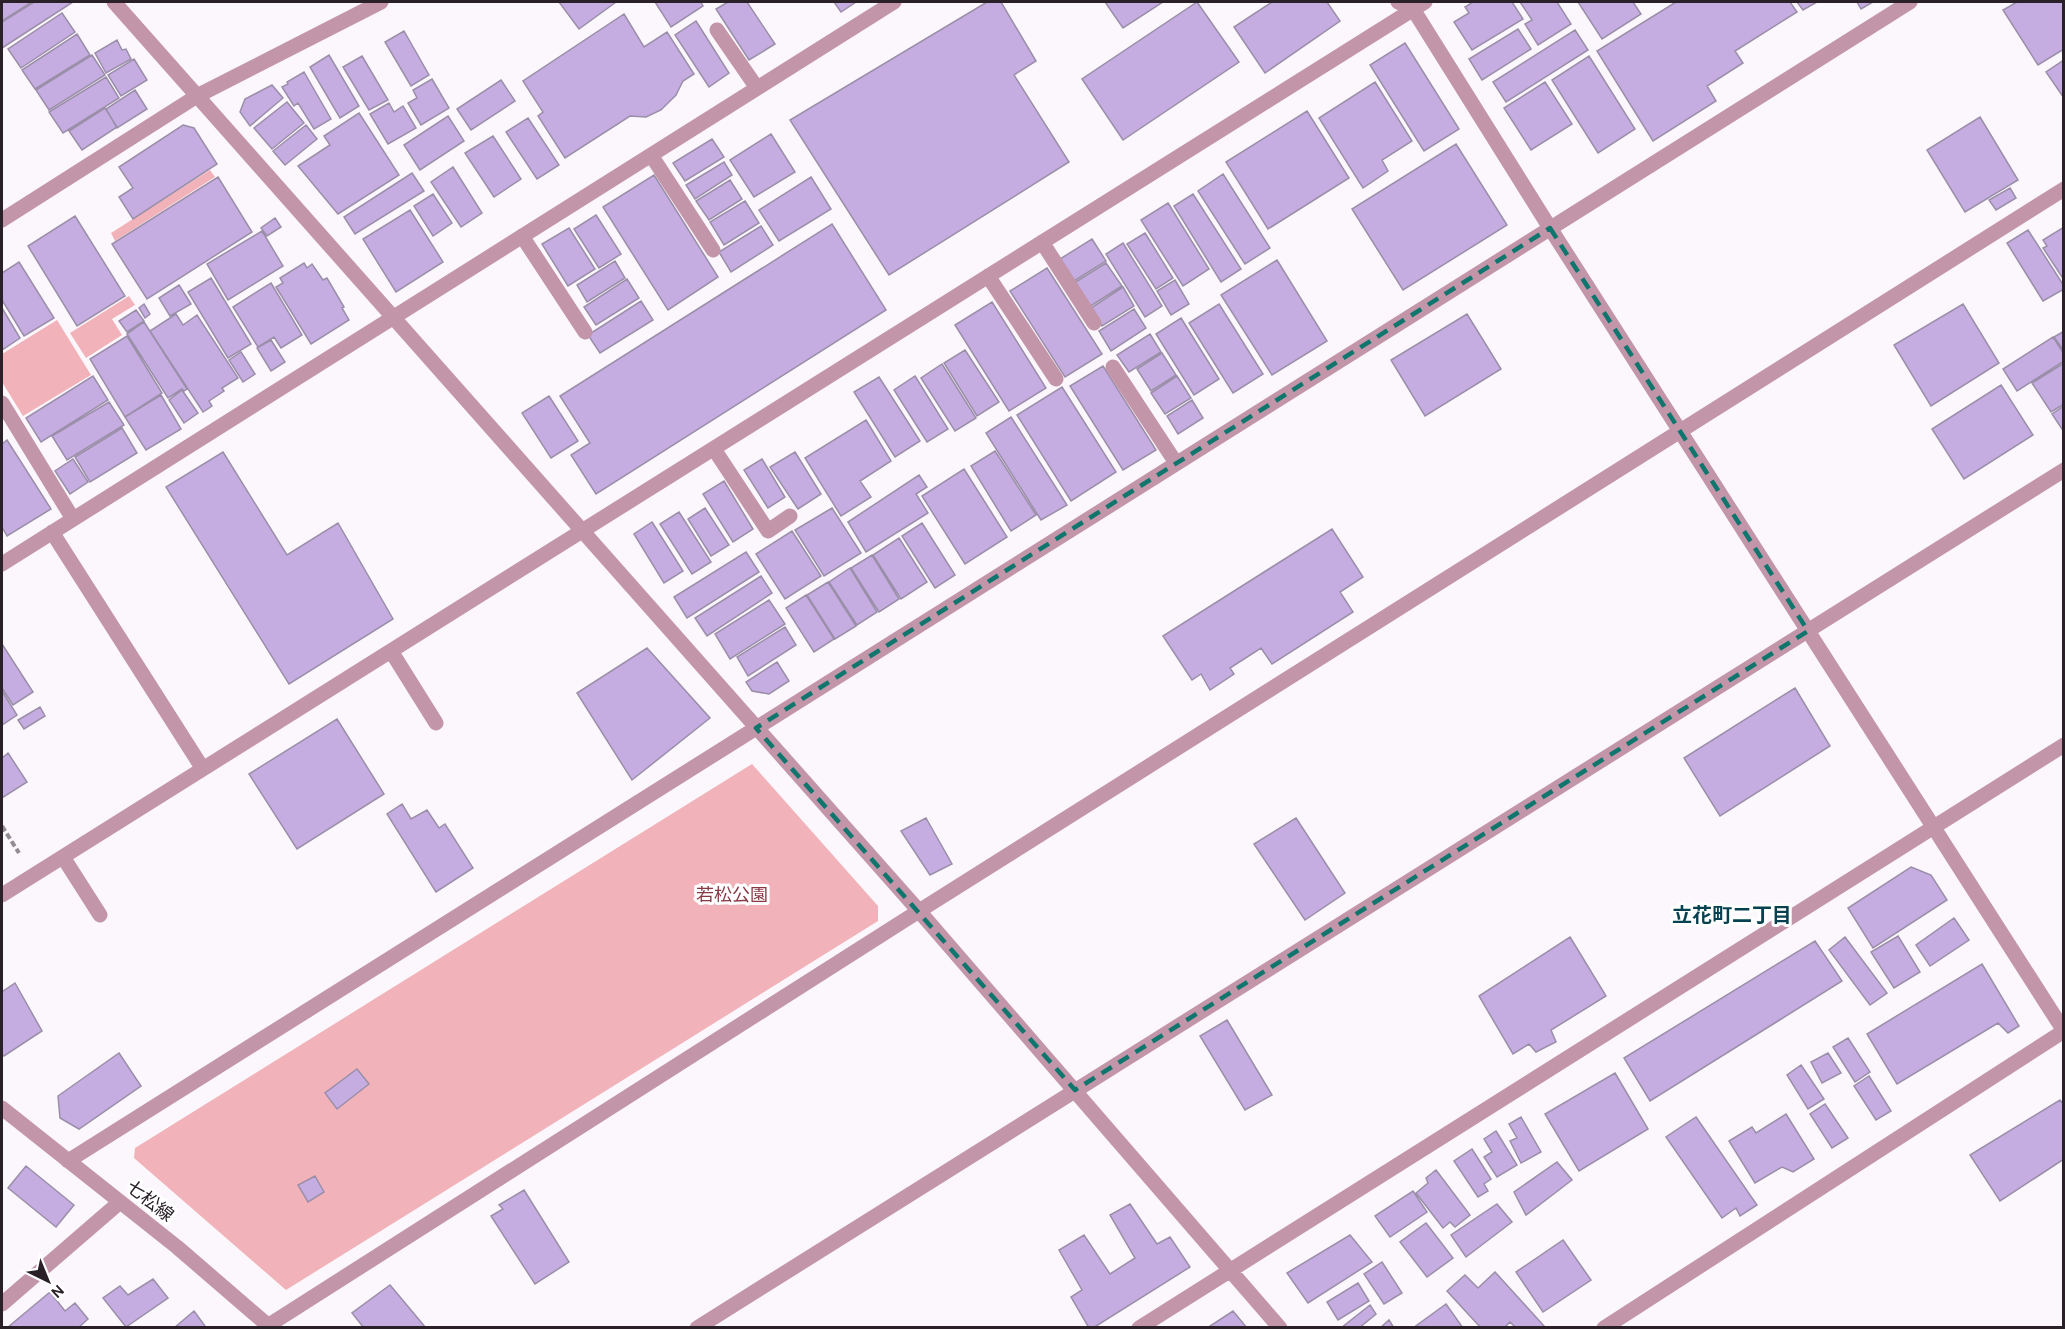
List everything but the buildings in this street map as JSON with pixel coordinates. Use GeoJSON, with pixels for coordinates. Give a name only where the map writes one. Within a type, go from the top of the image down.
{"type":"FeatureCollection","features":[{"type":"Feature","properties":{"kind":"street"},"geometry":{"type":"LineString","coordinates":[[114,2],[919,911],[1280,1328]]}},
{"type":"Feature","properties":{"kind":"street"},"geometry":{"type":"LineString","coordinates":[[2,220],[197,96],[381,2]]}},
{"type":"Feature","properties":{"kind":"street"},"geometry":{"type":"LineString","coordinates":[[2,564],[894,2]]}},
{"type":"Feature","properties":{"kind":"street"},"geometry":{"type":"LineString","coordinates":[[1398,2],[1418,4]]}},
{"type":"Feature","properties":{"kind":"street"},"geometry":{"type":"LineString","coordinates":[[68,1161],[1906,3]]}},
{"type":"Feature","properties":{"kind":"street"},"geometry":{"type":"LineString","coordinates":[[1418,4],[1550,228],[2063,1031],[1604,1328]]}},
{"type":"Feature","properties":{"kind":"street"},"geometry":{"type":"LineString","coordinates":[[2,895],[1042,243],[1418,4]]}},
{"type":"Feature","properties":{"kind":"street"},"geometry":{"type":"LineString","coordinates":[[717,30],[757,88]]}},
{"type":"Feature","properties":{"kind":"street"},"geometry":{"type":"LineString","coordinates":[[651,155],[713,250]]}},
{"type":"Feature","properties":{"kind":"street"},"geometry":{"type":"LineString","coordinates":[[270,1326],[919,911],[2064,189]]}},
{"type":"Feature","properties":{"kind":"street"},"geometry":{"type":"LineString","coordinates":[[522,236],[585,332]]}},
{"type":"Feature","properties":{"kind":"street"},"geometry":{"type":"LineString","coordinates":[[1042,243],[1094,322]]}},
{"type":"Feature","properties":{"kind":"street"},"geometry":{"type":"LineString","coordinates":[[988,276],[1056,379]]}},
{"type":"Feature","properties":{"kind":"street"},"geometry":{"type":"LineString","coordinates":[[1113,367],[1176,463]]}},
{"type":"Feature","properties":{"kind":"street"},"geometry":{"type":"LineString","coordinates":[[2,402],[73,519]]}},
{"type":"Feature","properties":{"kind":"street"},"geometry":{"type":"LineString","coordinates":[[714,449],[768,531],[790,516]]}},
{"type":"Feature","properties":{"kind":"street"},"geometry":{"type":"LineString","coordinates":[[697,1328],[2064,470]]}},
{"type":"Feature","properties":{"kind":"street"},"geometry":{"type":"LineString","coordinates":[[52,532],[203,769]]}},
{"type":"Feature","properties":{"kind":"street"},"geometry":{"type":"LineString","coordinates":[[391,651],[436,723]]}},
{"type":"Feature","properties":{"kind":"street"},"geometry":{"type":"LineString","coordinates":[[1139,1328],[2064,745]]}},
{"type":"Feature","properties":{"kind":"street"},"geometry":{"type":"LineString","coordinates":[[63,857],[99,915]]}},
{"type":"Feature","properties":{"kind":"street","name":"七松線"},"geometry":{"type":"LineString","coordinates":[[2,1108],[177,1247],[270,1326]]}},
{"type":"Feature","properties":{"kind":"street"},"geometry":{"type":"LineString","coordinates":[[2,1304],[120,1202]]}},
{"type":"Feature","properties":{"kind":"path"},"geometry":{"type":"LineString","coordinates":[[2,826],[33,875]]}},
{"type":"Feature","properties":{"kind":"highlighted area"},"geometry":{"type":"Polygon","coordinates":[[[1550,228],[1808,631],[1075,1090],[756,728],[1550,228]]]}},
{"type":"Feature","properties":{"kind":"green space"},"geometry":{"type":"Polygon","coordinates":[[[210,170],[215,177],[115,241],[111,233],[210,170]]]}},
{"type":"Feature","properties":{"kind":"green space"},"geometry":{"type":"Polygon","coordinates":[[[129,296],[135,305],[112,319],[122,335],[86,358],[70,333],[129,296]]]}},
{"type":"Feature","properties":{"kind":"green space"},"geometry":{"type":"Polygon","coordinates":[[[57,320],[91,375],[23,416],[2,382],[2,354],[57,320]]]}},
{"type":"Feature","properties":{"kind":"green space","name":"若松公園"},"geometry":{"type":"Polygon","coordinates":[[[752,764],[878,906],[878,921],[286,1290],[134,1158],[135,1148],[752,764]]]}},
{"type":"Feature","properties":{"kind":"district","name":"立花町二丁目"},"geometry":{"type":"Point","coordinates":[1732,915]}}]}
